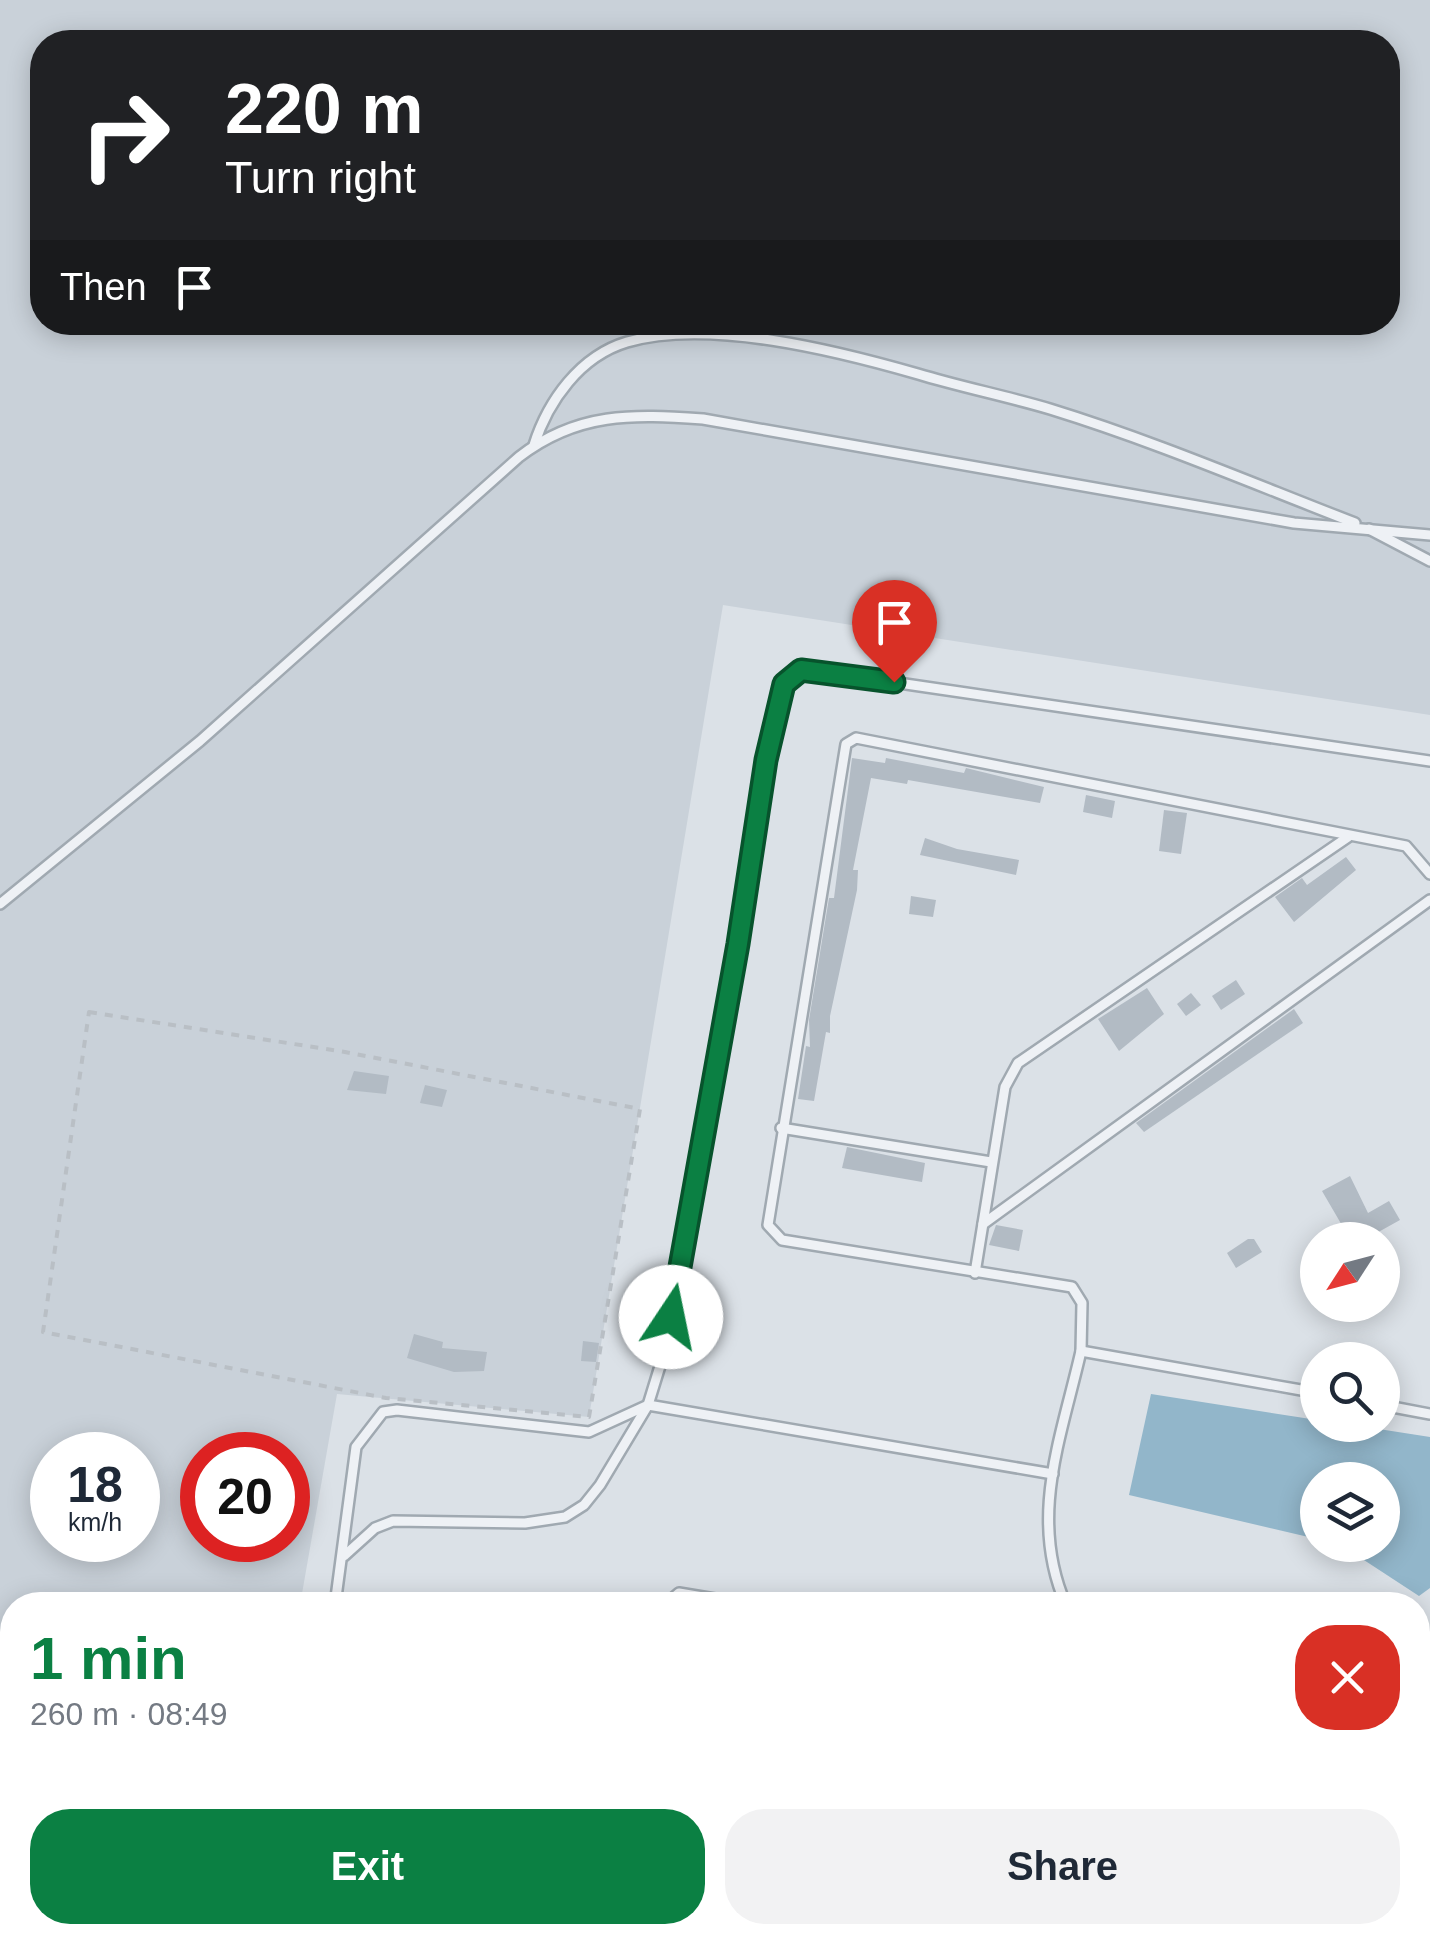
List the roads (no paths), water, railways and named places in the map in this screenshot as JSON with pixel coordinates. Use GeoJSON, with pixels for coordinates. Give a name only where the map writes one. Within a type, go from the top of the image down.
{"type":"FeatureCollection","features":[{"type":"Feature","properties":{"kind":"lane"},"geometry":{"type":"LineString","coordinates":[[534,445],[555,399],[586,365],[615,347],[654,337],[768,340],[845,354],[1049,409],[1162,447],[1364,527],[1430,561]]}},
{"type":"Feature","properties":{"kind":"lane"},"geometry":{"type":"LineString","coordinates":[[0,904],[200,740],[534,445],[569,427],[606,416],[703,419],[1294,522],[1430,535]]}},
{"type":"Feature","properties":{"kind":"lane"},"geometry":{"type":"LineString","coordinates":[[344,1556],[374,1528],[393,1521],[526,1524],[565,1517],[584,1506],[600,1485],[648,1405],[664,1353],[691,1209],[766,760],[784,684],[792,676],[801,670],[817,671],[1430,761]]}},
{"type":"Feature","properties":{"kind":"lane"},"geometry":{"type":"LineString","coordinates":[[1061,1592],[1048,1554],[1046,1522],[1081,1351],[1082,1304],[1072,1287],[782,1240],[772,1234],[768,1225],[841,754],[856,738],[1348,838],[1406,846],[1430,874]]}},
{"type":"Feature","properties":{"kind":"lane"},"geometry":{"type":"LineString","coordinates":[[975,1272],[1005,1087],[1030,1050],[1348,838]]}},
{"type":"Feature","properties":{"kind":"lane"},"geometry":{"type":"LineString","coordinates":[[983,1224],[1430,900]]}},
{"type":"Feature","properties":{"kind":"lane"},"geometry":{"type":"LineString","coordinates":[[781,1128],[992,1162]]}},
{"type":"Feature","properties":{"kind":"lane"},"geometry":{"type":"LineString","coordinates":[[1081,1351],[1300,1390]]}},
{"type":"Feature","properties":{"kind":"lane"},"geometry":{"type":"LineString","coordinates":[[337,1592],[356,1447],[383,1412],[398,1410],[589,1432],[648,1405],[1053,1474]]}},
{"type":"Feature","properties":{"kind":"lane"},"geometry":{"type":"LineString","coordinates":[[1400,1408],[1430,1414]]}},
{"type":"Feature","properties":{"kind":"water"},"geometry":{"type":"Polygon","coordinates":[[[1151,1394],[1300,1417],[1300,1442],[1400,1442],[1400,1432],[1430,1437],[1430,1588],[1413,1592],[1367,1562],[1400,1562],[1400,1462],[1300,1462],[1300,1535],[1129,1495],[1151,1394]]]}}]}
